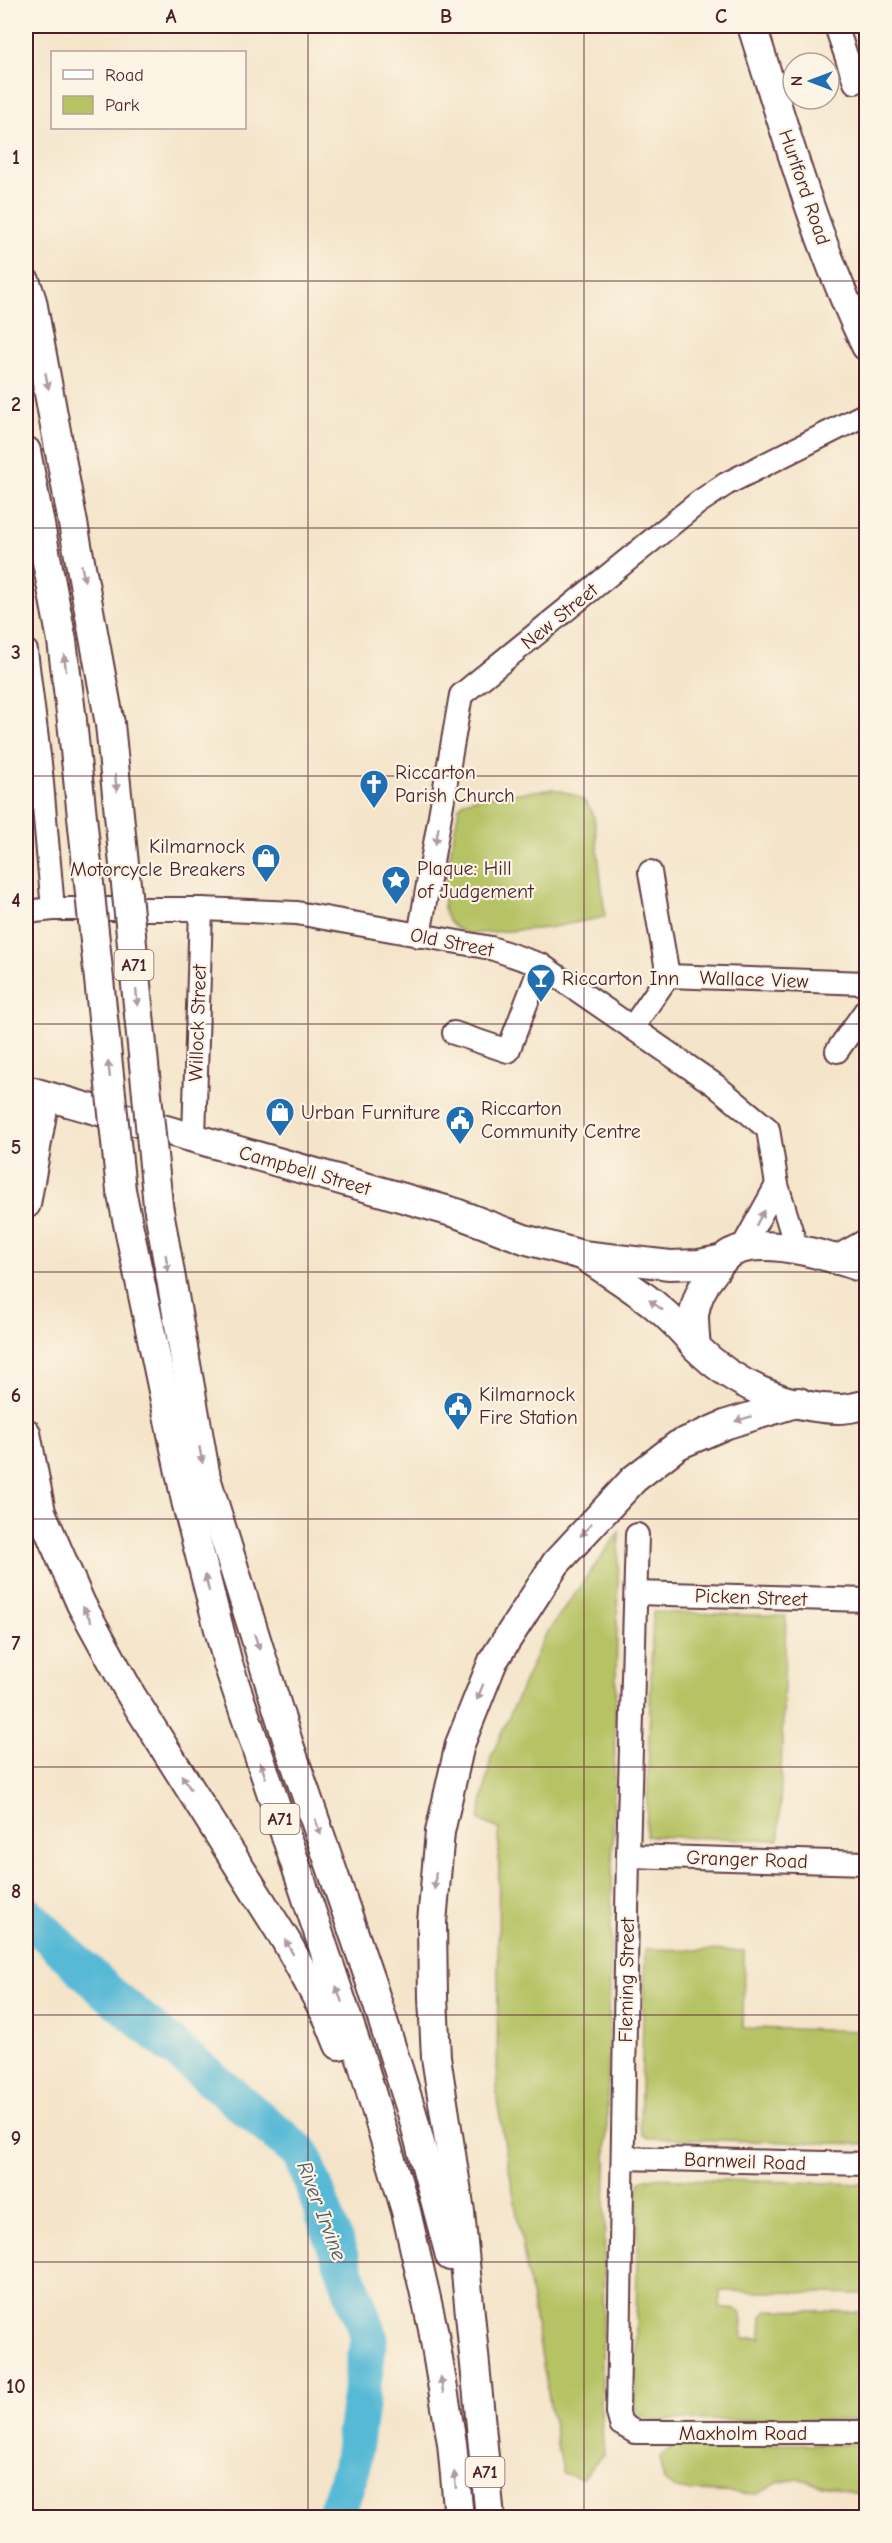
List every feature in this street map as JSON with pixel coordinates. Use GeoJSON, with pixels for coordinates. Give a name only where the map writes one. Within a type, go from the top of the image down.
{"type":"FeatureCollection","features":[{"type":"Feature","properties":{"kind":"main road","name":"Hurlford Road"},"geometry":{"type":"LineString","coordinates":[[752,26],[801,180],[864,336]]}},
{"type":"Feature","properties":{"kind":"main road","name":"A71"},"geometry":{"type":"LineString","coordinates":[[26,283],[32,301],[110,724],[158,1205],[206,1478],[288,1742],[371,1983],[412,2113],[449,2250],[481,2426],[490,2517]]}},
{"type":"Feature","properties":{"kind":"main road","name":"A71"},"geometry":{"type":"LineString","coordinates":[[26,451],[62,641],[122,1190],[186,1501],[228,1664],[363,2065],[406,2211],[433,2329],[452,2443],[459,2517]]}},
{"type":"Feature","properties":{"kind":"main road","name":"Campbell Street"},"geometry":{"type":"LineString","coordinates":[[35,1094],[194,1137],[456,1213],[524,1239],[582,1255],[670,1265],[699,1264],[757,1246],[796,1250],[867,1269]]}},
{"type":"Feature","properties":{"kind":"main road"},"geometry":{"type":"LineString","coordinates":[[26,1204],[35,1094]]}},
{"type":"Feature","properties":{"kind":"main road"},"geometry":{"type":"LineString","coordinates":[[837,1260],[867,1244]]}},
{"type":"Feature","properties":{"kind":"main road"},"geometry":{"type":"LineString","coordinates":[[696,1347],[694,1315],[699,1294],[732,1254]]}},
{"type":"Feature","properties":{"kind":"main road","name":"Campbell Street"},"geometry":{"type":"LineString","coordinates":[[582,1255],[658,1306],[714,1365],[737,1380],[771,1396],[799,1402],[839,1409],[867,1405]]}},
{"type":"Feature","properties":{"kind":"main road"},"geometry":{"type":"LineString","coordinates":[[481,2426],[460,2212],[436,2056],[433,1998],[432,1922],[440,1832],[459,1744],[493,1661],[550,1572],[634,1479],[678,1445],[727,1424],[799,1402]]}},
{"type":"Feature","properties":{"kind":"main road"},"geometry":{"type":"LineString","coordinates":[[26,1433],[41,1512],[81,1604],[131,1695],[286,1941],[328,2018],[406,2211]]}},
{"type":"Feature","properties":{"kind":"street"},"geometry":{"type":"LineString","coordinates":[[837,26],[855,82]]}},
{"type":"Feature","properties":{"kind":"street","name":"New Street"},"geometry":{"type":"LineString","coordinates":[[419,936],[461,695],[699,502],[726,484],[867,414]]}},
{"type":"Feature","properties":{"kind":"street"},"geometry":{"type":"LineString","coordinates":[[26,651],[41,772],[53,909]]}},
{"type":"Feature","properties":{"kind":"street"},"geometry":{"type":"LineString","coordinates":[[632,1028],[668,976],[650,872]]}},
{"type":"Feature","properties":{"kind":"street","name":"Old Street"},"geometry":{"type":"LineString","coordinates":[[26,912],[53,909],[201,909],[297,913],[491,948],[541,965],[715,1085],[768,1129],[777,1185],[796,1250]]}},
{"type":"Feature","properties":{"kind":"street","name":"Willock Street"},"geometry":{"type":"LineString","coordinates":[[194,1137],[201,909]]}},
{"type":"Feature","properties":{"kind":"street"},"geometry":{"type":"LineString","coordinates":[[454,1033],[508,1051],[541,965]]}},
{"type":"Feature","properties":{"kind":"street","name":"Wallace View"},"geometry":{"type":"LineString","coordinates":[[668,976],[867,983]]}},
{"type":"Feature","properties":{"kind":"street"},"geometry":{"type":"LineString","coordinates":[[837,1051],[867,1010]]}},
{"type":"Feature","properties":{"kind":"street"},"geometry":{"type":"LineString","coordinates":[[732,1254],[777,1185]]}},
{"type":"Feature","properties":{"kind":"street","name":"Fleming Street"},"geometry":{"type":"LineString","coordinates":[[621,2424],[618,2413],[628,1856],[637,1535]]}},
{"type":"Feature","properties":{"kind":"street","name":"Picken Street"},"geometry":{"type":"LineString","coordinates":[[636,1593],[867,1600]]}},
{"type":"Feature","properties":{"kind":"street","name":"Granger Road"},"geometry":{"type":"LineString","coordinates":[[628,1856],[867,1863]]}},
{"type":"Feature","properties":{"kind":"street","name":"Barnweil Road"},"geometry":{"type":"LineString","coordinates":[[623,2158],[867,2164]]}},
{"type":"Feature","properties":{"kind":"street","name":"Maxholm Road"},"geometry":{"type":"LineString","coordinates":[[621,2424],[635,2432],[867,2432]]}},
{"type":"Feature","properties":{"kind":"green space"},"geometry":{"type":"Polygon","coordinates":[[[553,789],[583,800],[594,817],[605,917],[548,928],[468,934],[457,929],[445,913],[444,892],[459,807],[465,801],[475,798],[553,789]]]}},
{"type":"Feature","properties":{"kind":"green space"},"geometry":{"type":"Polygon","coordinates":[[[619,1532],[601,2416],[604,2454],[581,2479],[562,2473],[497,2100],[499,1829],[479,1820],[491,1757],[544,1637],[619,1532]]]}},
{"type":"Feature","properties":{"kind":"green space"},"geometry":{"type":"Polygon","coordinates":[[[653,1612],[786,1616],[779,1840],[646,1836],[653,1612]]]}},
{"type":"Feature","properties":{"kind":"green space"},"geometry":{"type":"Polygon","coordinates":[[[645,1949],[744,1951],[743,2028],[866,2031],[866,2144],[648,2138],[643,2135],[640,2127],[645,1949]]]}},
{"type":"Feature","properties":{"kind":"green space"},"geometry":{"type":"Polygon","coordinates":[[[646,2178],[866,2184],[866,2294],[720,2291],[720,2307],[736,2309],[741,2313],[743,2338],[761,2338],[762,2316],[768,2310],[866,2312],[866,2420],[651,2420],[638,2414],[635,2408],[638,2188],[640,2182],[646,2178]]]}},
{"type":"Feature","properties":{"kind":"green space"},"geometry":{"type":"Polygon","coordinates":[[[674,2444],[866,2444],[866,2496],[800,2479],[779,2482],[758,2494],[677,2490],[664,2481],[659,2458],[674,2444]]]}},
{"type":"Feature","properties":{"kind":"waterway","name":"River Irvine"},"geometry":{"type":"LineString","coordinates":[[26,1914],[106,1991],[302,2154],[369,2336],[351,2469],[335,2518]]}},
{"type":"Feature","properties":{"kind":"place","name":"Riccarton Parish Church"},"geometry":{"type":"Point","coordinates":[374,810]}},
{"type":"Feature","properties":{"kind":"place","name":"Kilmarnock Motorcycle Breakers"},"geometry":{"type":"Point","coordinates":[266,884]}},
{"type":"Feature","properties":{"kind":"place","name":"Plaque: Hill of Judgement"},"geometry":{"type":"Point","coordinates":[396,906]}},
{"type":"Feature","properties":{"kind":"place","name":"Riccarton Inn"},"geometry":{"type":"Point","coordinates":[541,1004]}},
{"type":"Feature","properties":{"kind":"place","name":"Urban Furniture"},"geometry":{"type":"Point","coordinates":[280,1138]}},
{"type":"Feature","properties":{"kind":"place","name":"Riccarton Community Centre"},"geometry":{"type":"Point","coordinates":[460,1146]}},
{"type":"Feature","properties":{"kind":"place","name":"Kilmarnock Fire Station"},"geometry":{"type":"Point","coordinates":[458,1432]}}]}
